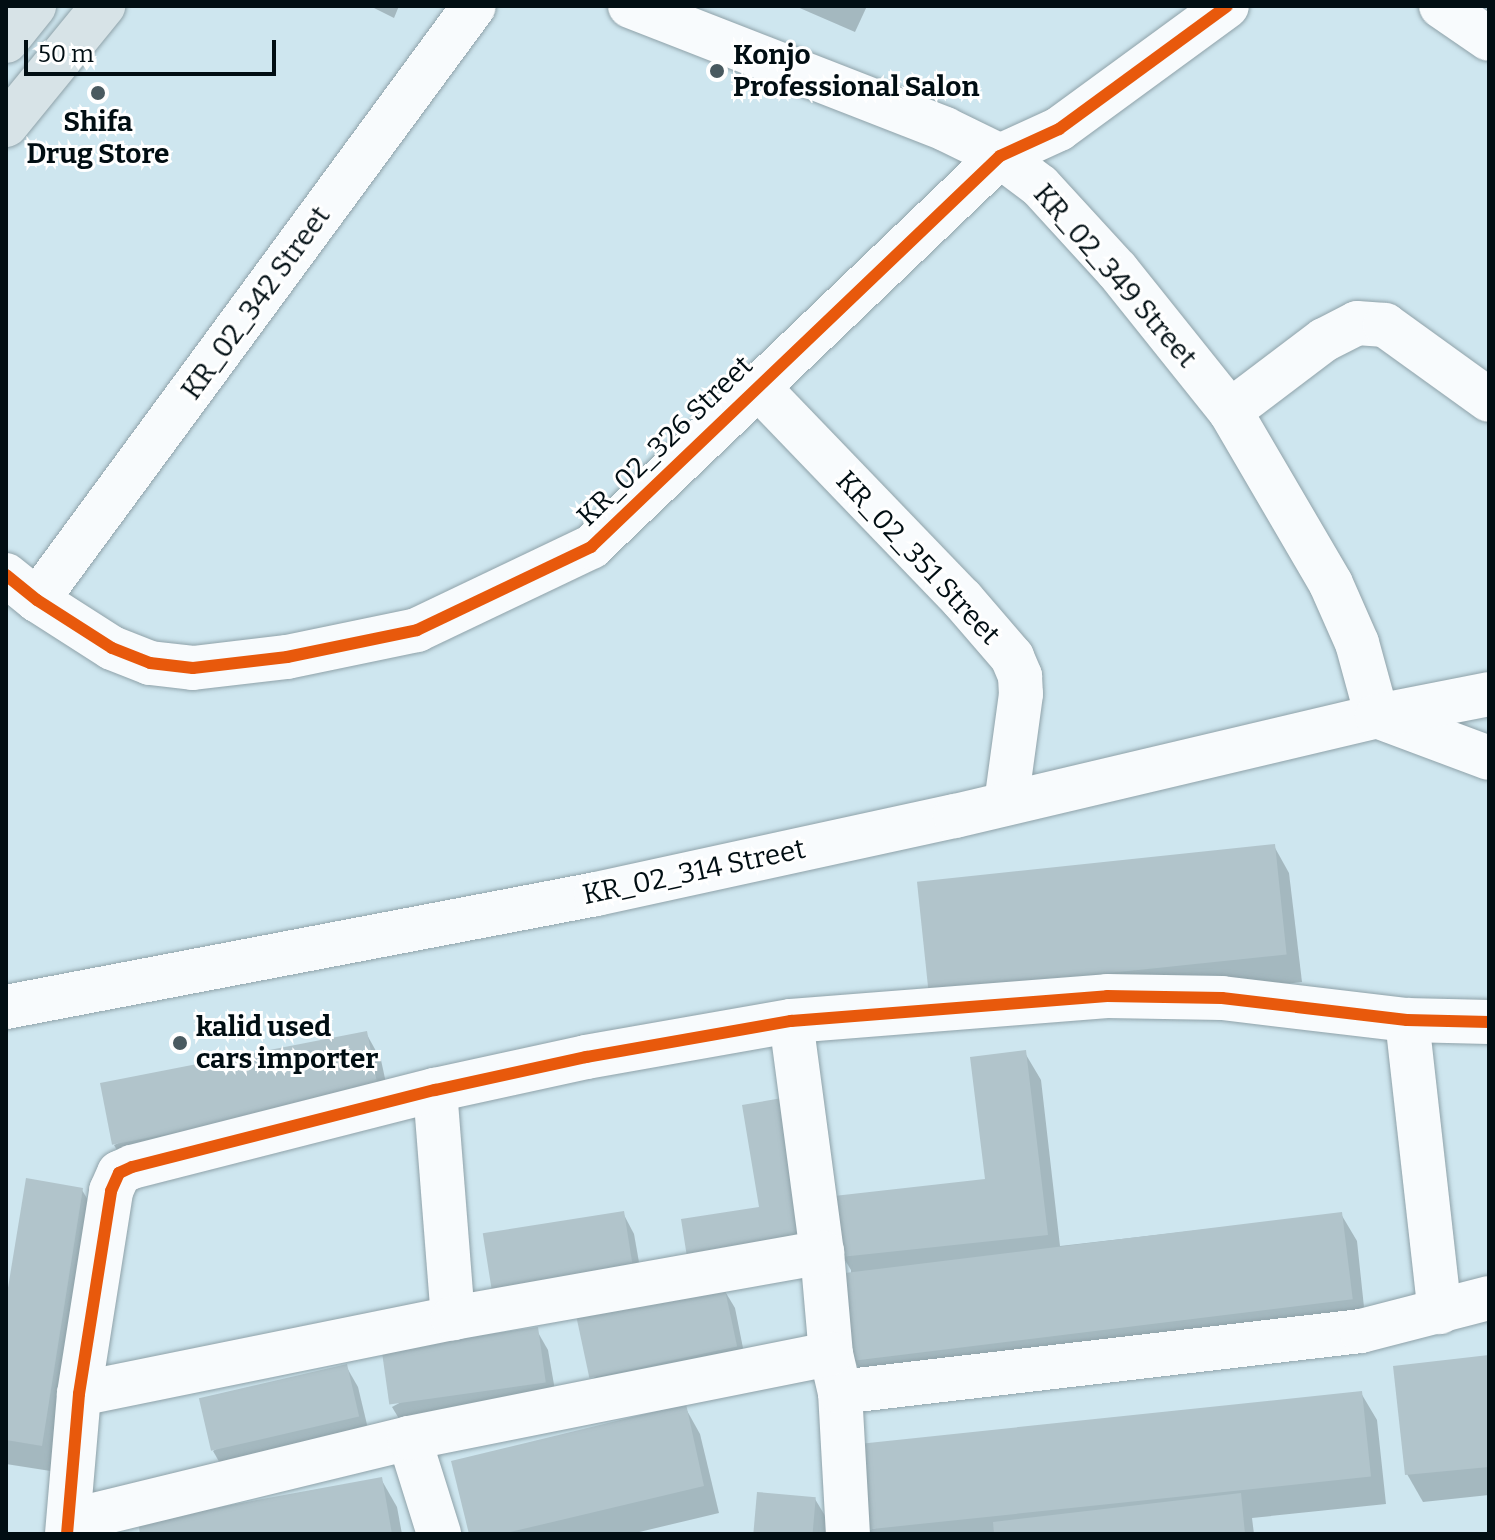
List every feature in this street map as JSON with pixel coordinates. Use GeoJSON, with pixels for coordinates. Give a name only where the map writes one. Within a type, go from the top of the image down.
{"type":"FeatureCollection","features":[{"type":"Feature","properties":{"kind":"main road"},"geometry":{"type":"LineString","coordinates":[[6,41],[34,6]]}},
{"type":"Feature","properties":{"kind":"main road"},"geometry":{"type":"LineString","coordinates":[[6,125],[103,6]]}},
{"type":"Feature","properties":{"kind":"street","name":"KR_02_342 Street"},"geometry":{"type":"LineString","coordinates":[[21,588],[474,6]]}},
{"type":"Feature","properties":{"kind":"street","name":"KR_02_349 Street"},"geometry":{"type":"LineString","coordinates":[[630,6],[945,129],[1000,156],[1040,186],[1117,270],[1230,411],[1331,584],[1357,643],[1377,716]]}},
{"type":"Feature","properties":{"kind":"street","name":"KR_02_326 Street"},"geometry":{"type":"LineString","coordinates":[[21,588],[112,648],[150,663],[193,668],[287,657],[417,630],[591,547],[1000,156],[1059,129],[1227,6]]}},
{"type":"Feature","properties":{"kind":"street"},"geometry":{"type":"LineString","coordinates":[[1441,6],[1489,39]]}},
{"type":"Feature","properties":{"kind":"street"},"geometry":{"type":"LineString","coordinates":[[1230,411],[1324,340],[1357,323],[1385,325],[1489,400]]}},
{"type":"Feature","properties":{"kind":"street","name":"KR_02_351 Street"},"geometry":{"type":"LineString","coordinates":[[757,386],[962,599],[1012,657],[1020,676],[1021,694],[1006,803]]}},
{"type":"Feature","properties":{"kind":"street","name":"KR_02_314 Street"},"geometry":{"type":"LineString","coordinates":[[6,1007],[596,894],[1377,716],[1489,694]]}},
{"type":"Feature","properties":{"kind":"street"},"geometry":{"type":"LineString","coordinates":[[1377,716],[1489,758]]}},
{"type":"Feature","properties":{"kind":"street"},"geometry":{"type":"LineString","coordinates":[[1489,1022],[1407,1020],[1222,998],[1107,996],[791,1021],[586,1057],[435,1090],[119,1173],[111,1191],[79,1394],[68,1528],[409,1438],[836,1373],[1361,1331],[1489,1298]]}},
{"type":"Feature","properties":{"kind":"street"},"geometry":{"type":"LineString","coordinates":[[1407,1020],[1440,1312]]}},
{"type":"Feature","properties":{"kind":"street"},"geometry":{"type":"LineString","coordinates":[[791,1021],[836,1373],[848,1534]]}},
{"type":"Feature","properties":{"kind":"street"},"geometry":{"type":"LineString","coordinates":[[435,1090],[453,1318]]}},
{"type":"Feature","properties":{"kind":"street"},"geometry":{"type":"LineString","coordinates":[[79,1394],[453,1318],[822,1252]]}},
{"type":"Feature","properties":{"kind":"street"},"geometry":{"type":"LineString","coordinates":[[409,1438],[439,1534]]}},
{"type":"Feature","properties":{"kind":"building"},"geometry":{"type":"Polygon","coordinates":[[[1275,844],[1287,954],[929,992],[917,882],[1275,844]]]}},
{"type":"Feature","properties":{"kind":"building"},"geometry":{"type":"Polygon","coordinates":[[[367,1031],[379,1093],[112,1145],[100,1083],[367,1031]]]}},
{"type":"Feature","properties":{"kind":"building"},"geometry":{"type":"Polygon","coordinates":[[[1026,1050],[1048,1235],[841,1257],[834,1196],[985,1179],[970,1057],[1026,1050]]]}},
{"type":"Feature","properties":{"kind":"building"},"geometry":{"type":"Polygon","coordinates":[[[782,1098],[805,1240],[687,1257],[681,1219],[759,1207],[742,1105],[782,1098]]]}},
{"type":"Feature","properties":{"kind":"building"},"geometry":{"type":"Polygon","coordinates":[[[26,1178],[83,1188],[42,1446],[6,1440],[6,1300],[26,1178]]]}},
{"type":"Feature","properties":{"kind":"building"},"geometry":{"type":"Polygon","coordinates":[[[624,1211],[634,1275],[493,1298],[483,1233],[624,1211]]]}},
{"type":"Feature","properties":{"kind":"building"},"geometry":{"type":"Polygon","coordinates":[[[1342,1212],[1353,1299],[851,1361],[841,1274],[1342,1212]]]}},
{"type":"Feature","properties":{"kind":"building"},"geometry":{"type":"Polygon","coordinates":[[[724,1285],[737,1347],[589,1378],[576,1316],[724,1285]]]}},
{"type":"Feature","properties":{"kind":"building"},"geometry":{"type":"Polygon","coordinates":[[[538,1327],[546,1382],[389,1404],[382,1349],[538,1327]]]}},
{"type":"Feature","properties":{"kind":"building"},"geometry":{"type":"Polygon","coordinates":[[[1489,1355],[1489,1467],[1405,1475],[1393,1366],[1489,1355]]]}},
{"type":"Feature","properties":{"kind":"building"},"geometry":{"type":"Polygon","coordinates":[[[347,1364],[359,1417],[211,1451],[199,1398],[347,1364]]]}},
{"type":"Feature","properties":{"kind":"building"},"geometry":{"type":"Polygon","coordinates":[[[1362,1391],[1371,1477],[868,1529],[859,1444],[1362,1391]]]}},
{"type":"Feature","properties":{"kind":"building"},"geometry":{"type":"Polygon","coordinates":[[[686,1404],[704,1486],[502,1534],[469,1534],[451,1461],[686,1404]]]}},
{"type":"Feature","properties":{"kind":"building"},"geometry":{"type":"Polygon","coordinates":[[[382,1477],[392,1534],[140,1534],[138,1522],[382,1477]]]}},
{"type":"Feature","properties":{"kind":"building"},"geometry":{"type":"Polygon","coordinates":[[[757,1492],[816,1497],[813,1534],[753,1534],[757,1492]]]}},
{"type":"Feature","properties":{"kind":"building"},"geometry":{"type":"Polygon","coordinates":[[[1241,1493],[1245,1534],[994,1534],[993,1522],[1241,1493]]]}},
{"type":"Feature","properties":{"kind":"cycle path"},"geometry":{"type":"LineString","coordinates":[[6,575],[37,600],[112,648],[150,663],[193,668],[287,657],[417,630],[591,547],[1000,156],[1059,129],[1227,6]]}},
{"type":"Feature","properties":{"kind":"cycle path"},"geometry":{"type":"LineString","coordinates":[[67,1534],[79,1394],[111,1191],[119,1173],[132,1167],[435,1090],[586,1057],[791,1021],[1107,996],[1222,998],[1407,1020],[1489,1022]]}},
{"type":"Feature","properties":{"kind":"place","name":"Konjo Professional Salon"},"geometry":{"type":"Point","coordinates":[717,71]}},
{"type":"Feature","properties":{"kind":"place","name":"Shifa Drug Store"},"geometry":{"type":"Point","coordinates":[98,93]}},
{"type":"Feature","properties":{"kind":"place","name":"kalid used cars importer"},"geometry":{"type":"Point","coordinates":[180,1043]}}]}
